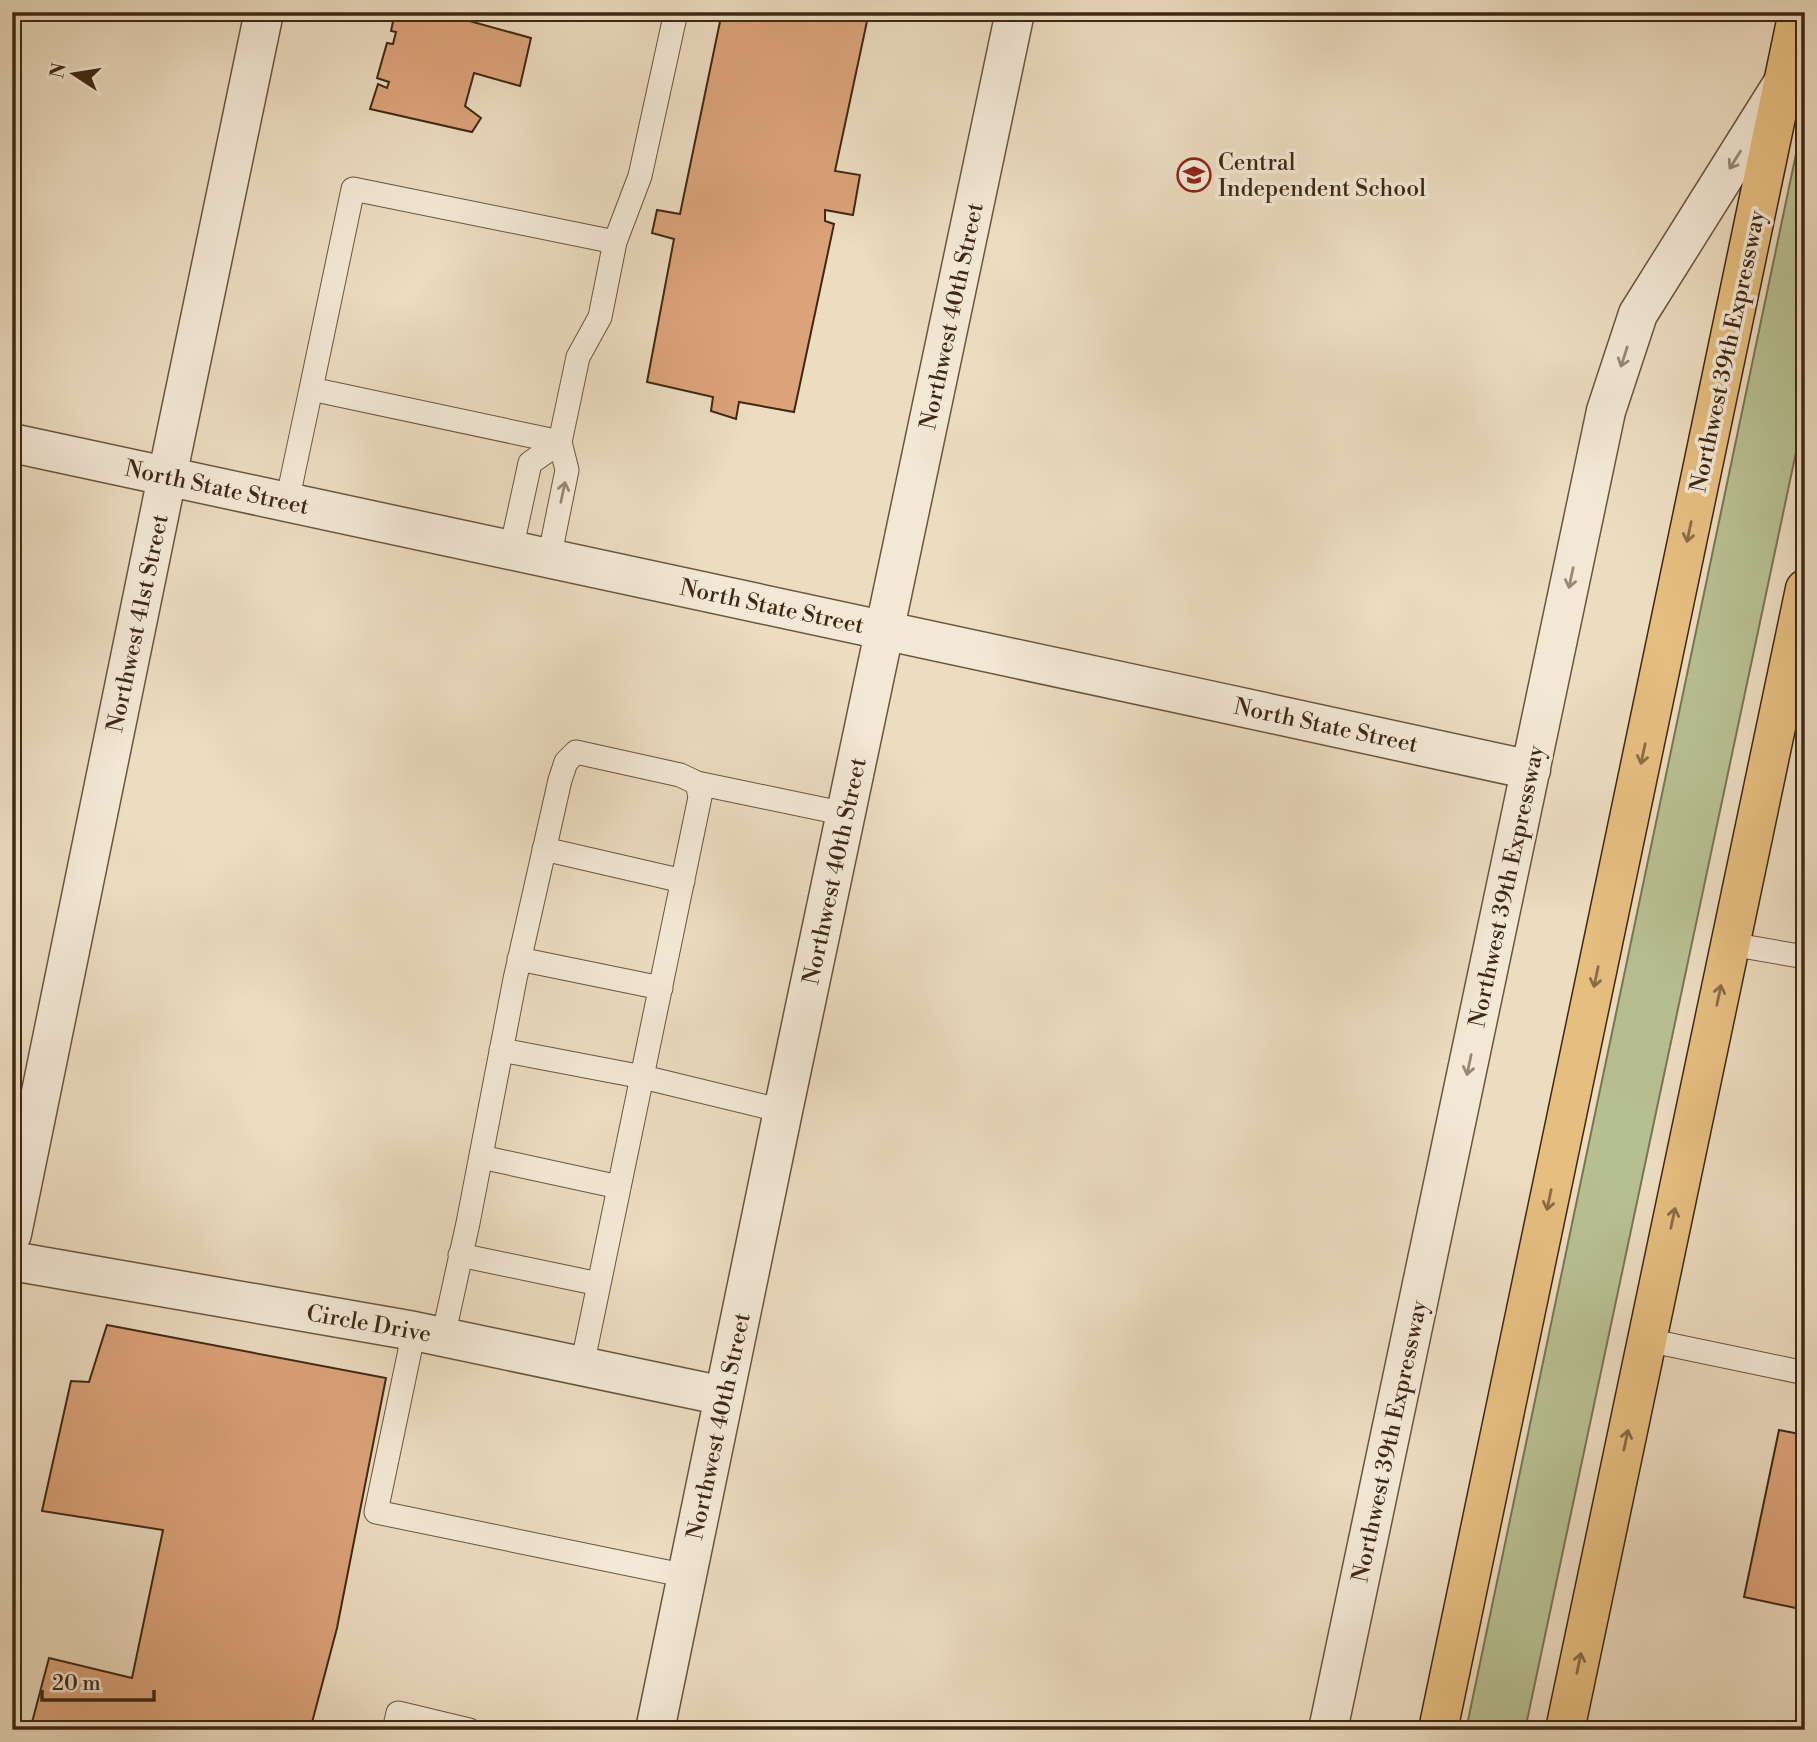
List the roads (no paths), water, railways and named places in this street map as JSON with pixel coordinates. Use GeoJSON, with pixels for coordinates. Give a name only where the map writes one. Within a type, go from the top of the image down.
{"type":"FeatureCollection","features":[{"type":"Feature","properties":{"kind":"highway","name":"Northwest 39th Expressway"},"geometry":{"type":"LineString","coordinates":[[1438,1730],[1798,12]]}},
{"type":"Feature","properties":{"kind":"highway"},"geometry":{"type":"LineString","coordinates":[[1565,1730],[1804,596]]}},
{"type":"Feature","properties":{"kind":"street","name":"Northwest 41st Street"},"geometry":{"type":"LineString","coordinates":[[12,1234],[264,12]]}},
{"type":"Feature","properties":{"kind":"street","name":"Northwest 40th Street"},"geometry":{"type":"LineString","coordinates":[[655,1730],[1015,12]]}},
{"type":"Feature","properties":{"kind":"street","name":"Northwest 39th Expressway"},"geometry":{"type":"LineString","coordinates":[[1328,1730],[1606,411],[1638,314],[1784,81]]}},
{"type":"Feature","properties":{"kind":"street","name":"North State Street"},"geometry":{"type":"LineString","coordinates":[[12,443],[1531,770]]}},
{"type":"Feature","properties":{"kind":"street","name":"Circle Drive"},"geometry":{"type":"LineString","coordinates":[[12,1261],[428,1334],[724,1396]]}},
{"type":"Feature","properties":{"kind":"lane"},"geometry":{"type":"LineString","coordinates":[[549,559],[567,470],[560,442],[578,358],[600,317],[615,242],[640,176],[676,12]]}},
{"type":"Feature","properties":{"kind":"lane"},"geometry":{"type":"LineString","coordinates":[[287,502],[353,189],[615,242]]}},
{"type":"Feature","properties":{"kind":"lane"},"geometry":{"type":"LineString","coordinates":[[311,389],[560,442]]}},
{"type":"Feature","properties":{"kind":"lane"},"geometry":{"type":"LineString","coordinates":[[511,551],[530,463],[560,442]]}},
{"type":"Feature","properties":{"kind":"lane"},"geometry":{"type":"LineString","coordinates":[[687,1576],[376,1512],[428,1334],[460,1255],[519,959],[559,780],[566,762],[576,752],[680,775],[697,783],[846,814]]}},
{"type":"Feature","properties":{"kind":"lane"},"geometry":{"type":"LineString","coordinates":[[582,1366],[700,797],[697,783]]}},
{"type":"Feature","properties":{"kind":"lane"},"geometry":{"type":"LineString","coordinates":[[544,849],[683,881]]}},
{"type":"Feature","properties":{"kind":"lane"},"geometry":{"type":"LineString","coordinates":[[1730,944],[1805,957]]}},
{"type":"Feature","properties":{"kind":"lane"},"geometry":{"type":"LineString","coordinates":[[519,959],[661,988]]}},
{"type":"Feature","properties":{"kind":"lane"},"geometry":{"type":"LineString","coordinates":[[501,1050],[643,1077],[783,1111]]}},
{"type":"Feature","properties":{"kind":"lane"},"geometry":{"type":"LineString","coordinates":[[481,1157],[620,1187]]}},
{"type":"Feature","properties":{"kind":"lane"},"geometry":{"type":"LineString","coordinates":[[460,1255],[599,1284]]}},
{"type":"Feature","properties":{"kind":"lane"},"geometry":{"type":"LineString","coordinates":[[1647,1340],[1805,1373]]}},
{"type":"Feature","properties":{"kind":"lane"},"geometry":{"type":"LineString","coordinates":[[394,1730],[398,1713],[469,1730]]}},
{"type":"Feature","properties":{"kind":"place","name":"Central Independent School"},"geometry":{"type":"Point","coordinates":[1194,175]}}]}
